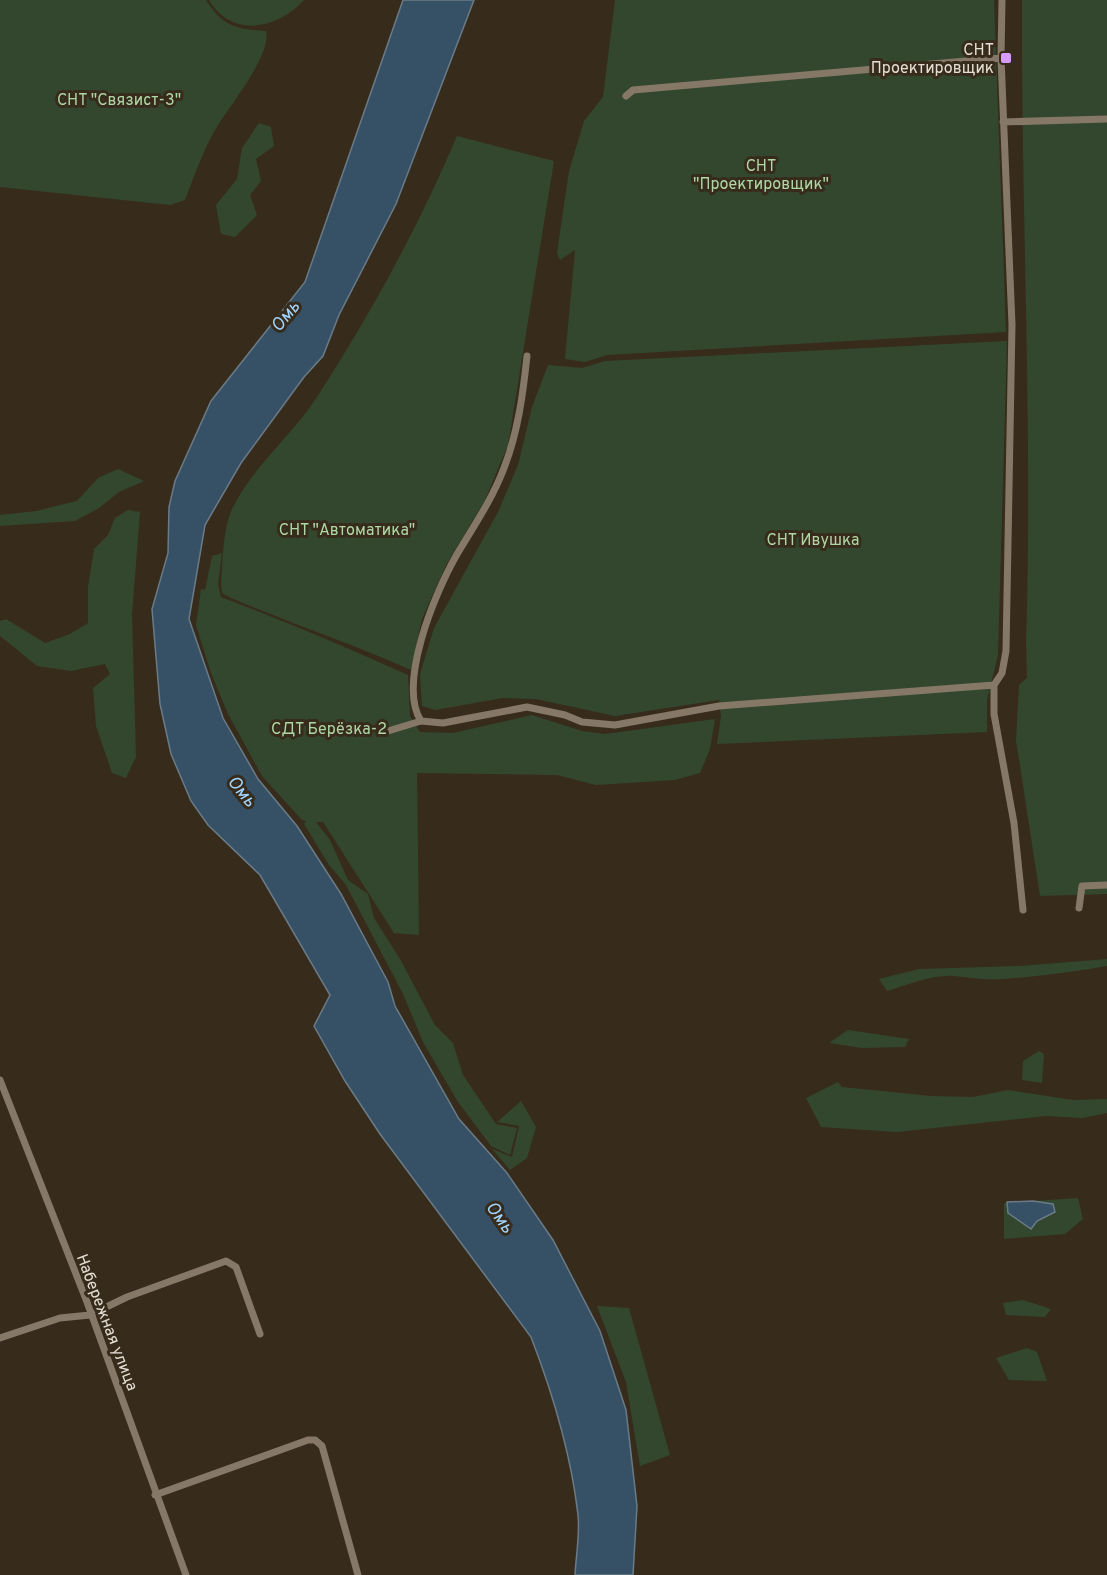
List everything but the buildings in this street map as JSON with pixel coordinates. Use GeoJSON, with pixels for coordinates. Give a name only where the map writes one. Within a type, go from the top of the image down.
{"type":"FeatureCollection","features":[{"type":"Feature","properties":{"kind":"street"},"geometry":{"type":"LineString","coordinates":[[1002,0],[1001,58],[1012,324],[1006,641],[1002,673],[994,685],[994,714],[1014,823],[1023,910]]}},
{"type":"Feature","properties":{"kind":"street"},"geometry":{"type":"LineString","coordinates":[[626,96],[633,90],[1001,58]]}},
{"type":"Feature","properties":{"kind":"street"},"geometry":{"type":"LineString","coordinates":[[1003,122],[1107,119]]}},
{"type":"Feature","properties":{"kind":"street"},"geometry":{"type":"LineString","coordinates":[[421,721],[414,711],[414,674],[430,616],[455,558],[491,502],[505,466],[514,440],[528,356]]}},
{"type":"Feature","properties":{"kind":"street"},"geometry":{"type":"LineString","coordinates":[[388,731],[421,721],[443,723],[527,707],[553,712],[582,722],[615,724],[719,706],[994,685]]}},
{"type":"Feature","properties":{"kind":"street"},"geometry":{"type":"LineString","coordinates":[[1079,908],[1082,886],[1107,885]]}},
{"type":"Feature","properties":{"kind":"street","name":"Набережная улица"},"geometry":{"type":"LineString","coordinates":[[0,1080],[133,1427],[155,1495],[186,1575]]}},
{"type":"Feature","properties":{"kind":"street"},"geometry":{"type":"LineString","coordinates":[[0,1338],[60,1318],[90,1315],[127,1297],[226,1260],[236,1267],[260,1334]]}},
{"type":"Feature","properties":{"kind":"street"},"geometry":{"type":"LineString","coordinates":[[155,1495],[308,1440],[315,1440],[322,1446],[358,1575]]}},
{"type":"Feature","properties":{"kind":"green space","name":"СНТ \"Связист-3\""},"geometry":{"type":"Polygon","coordinates":[[[0,0],[206,0],[218,16],[231,25],[266,31],[266,42],[256,68],[210,140],[185,200],[170,205],[0,187],[0,0]]]}},
{"type":"Feature","properties":{"kind":"green space"},"geometry":{"type":"Polygon","coordinates":[[[209,0],[304,0],[281,18],[255,26],[230,21],[209,0]]]}},
{"type":"Feature","properties":{"kind":"green space","name":"СНТ \"Проектировщик\""},"geometry":{"type":"Polygon","coordinates":[[[615,0],[994,0],[1006,332],[607,355],[585,362],[565,359],[575,250],[560,260],[557,253],[569,171],[584,121],[603,97],[615,0]]]}},
{"type":"Feature","properties":{"kind":"green space"},"geometry":{"type":"Polygon","coordinates":[[[1022,0],[1107,0],[1107,894],[1040,896],[1016,740],[1019,685],[1027,678],[1028,563],[1022,0]]]}},
{"type":"Feature","properties":{"kind":"green space"},"geometry":{"type":"Polygon","coordinates":[[[259,123],[271,127],[274,146],[256,159],[261,181],[250,195],[257,215],[235,237],[221,234],[216,205],[237,179],[242,148],[259,123]]]}},
{"type":"Feature","properties":{"kind":"green space","name":"СНТ \"Автоматика\""},"geometry":{"type":"Polygon","coordinates":[[[457,136],[554,161],[508,445],[484,502],[446,565],[422,619],[411,670],[222,593],[223,554],[229,517],[240,494],[261,465],[307,411],[356,334],[410,237],[457,136]]]}},
{"type":"Feature","properties":{"kind":"green space","name":"СНТ Ивушка"},"geometry":{"type":"Polygon","coordinates":[[[1007,341],[998,655],[987,700],[987,732],[717,744],[721,716],[719,700],[615,716],[536,699],[503,698],[435,710],[422,706],[420,674],[434,628],[498,512],[518,465],[532,407],[548,365],[582,368],[605,361],[1007,341]]]}},
{"type":"Feature","properties":{"kind":"green space"},"geometry":{"type":"Polygon","coordinates":[[[118,469],[144,481],[119,492],[99,508],[75,521],[0,526],[0,515],[36,511],[77,501],[98,478],[118,469]]]}},
{"type":"Feature","properties":{"kind":"green space"},"geometry":{"type":"Polygon","coordinates":[[[128,510],[140,512],[132,615],[136,757],[126,778],[112,773],[96,726],[93,688],[110,674],[105,664],[71,671],[37,666],[0,636],[0,621],[6,619],[45,643],[70,634],[88,623],[88,587],[94,549],[108,535],[115,518],[128,510]]]}},
{"type":"Feature","properties":{"kind":"green space","name":"СДТ Берёзка-2"},"geometry":{"type":"Polygon","coordinates":[[[222,553],[218,584],[221,597],[315,634],[408,675],[410,716],[420,732],[453,733],[532,715],[582,731],[605,734],[715,719],[710,749],[700,773],[675,780],[596,785],[557,775],[417,773],[419,935],[394,933],[323,822],[316,822],[330,840],[348,880],[368,894],[374,918],[400,959],[435,1025],[453,1043],[463,1075],[496,1124],[517,1128],[510,1155],[491,1146],[458,1102],[423,1042],[403,994],[346,885],[329,865],[304,824],[306,821],[302,820],[262,776],[228,714],[211,673],[196,625],[201,589],[205,590],[212,556],[222,553]]]}},
{"type":"Feature","properties":{"kind":"green space"},"geometry":{"type":"Polygon","coordinates":[[[1107,959],[1107,966],[1068,972],[995,979],[947,976],[921,980],[887,991],[879,979],[919,969],[1020,966],[1107,959]]]}},
{"type":"Feature","properties":{"kind":"green space"},"geometry":{"type":"Polygon","coordinates":[[[848,1030],[909,1039],[905,1047],[862,1048],[829,1043],[848,1030]]]}},
{"type":"Feature","properties":{"kind":"green space"},"geometry":{"type":"Polygon","coordinates":[[[1039,1051],[1044,1054],[1042,1083],[1022,1080],[1023,1061],[1039,1051]]]}},
{"type":"Feature","properties":{"kind":"green space"},"geometry":{"type":"Polygon","coordinates":[[[838,1082],[842,1087],[931,1096],[973,1097],[1008,1090],[1073,1100],[1107,1099],[1107,1113],[1082,1118],[1045,1116],[897,1132],[821,1127],[806,1098],[838,1082]]]}},
{"type":"Feature","properties":{"kind":"green space"},"geometry":{"type":"Polygon","coordinates":[[[521,1101],[536,1127],[527,1158],[510,1170],[492,1149],[512,1157],[519,1126],[497,1122],[521,1101]]]}},
{"type":"Feature","properties":{"kind":"green space"},"geometry":{"type":"Polygon","coordinates":[[[1078,1198],[1083,1219],[1065,1234],[1004,1239],[1004,1203],[1033,1201],[1078,1198]],[[1033,1201],[1009,1213],[1031,1229],[1036,1221],[1055,1212],[1053,1204],[1033,1201]]]}},
{"type":"Feature","properties":{"kind":"green space"},"geometry":{"type":"Polygon","coordinates":[[[1023,1300],[1051,1309],[1045,1317],[1006,1315],[1003,1303],[1023,1300]]]}},
{"type":"Feature","properties":{"kind":"green space"},"geometry":{"type":"Polygon","coordinates":[[[597,1306],[629,1308],[670,1455],[640,1466],[626,1382],[597,1306]]]}},
{"type":"Feature","properties":{"kind":"green space"},"geometry":{"type":"Polygon","coordinates":[[[1027,1348],[1037,1352],[1047,1381],[1009,1380],[996,1358],[1027,1348]]]}},
{"type":"Feature","properties":{"kind":"water","name":"Омь"},"geometry":{"type":"Polygon","coordinates":[[[403,0],[474,0],[396,204],[339,315],[323,356],[304,377],[241,463],[205,525],[189,619],[223,718],[258,779],[297,826],[341,894],[388,982],[395,1006],[459,1119],[507,1173],[553,1240],[600,1331],[626,1410],[637,1506],[633,1575],[575,1575],[578,1522],[571,1469],[554,1402],[531,1337],[380,1134],[345,1081],[314,1026],[330,995],[260,875],[208,825],[191,801],[171,754],[160,704],[152,609],[168,553],[169,507],[175,481],[211,401],[305,282],[403,0]]]}},
{"type":"Feature","properties":{"kind":"water"},"geometry":{"type":"Polygon","coordinates":[[[1033,1201],[1053,1204],[1055,1212],[1037,1221],[1031,1229],[1008,1213],[1007,1202],[1033,1201]]]}},
{"type":"Feature","properties":{"kind":"place","name":"СНТ Проектировщик"},"geometry":{"type":"Point","coordinates":[1006,58]}}]}
